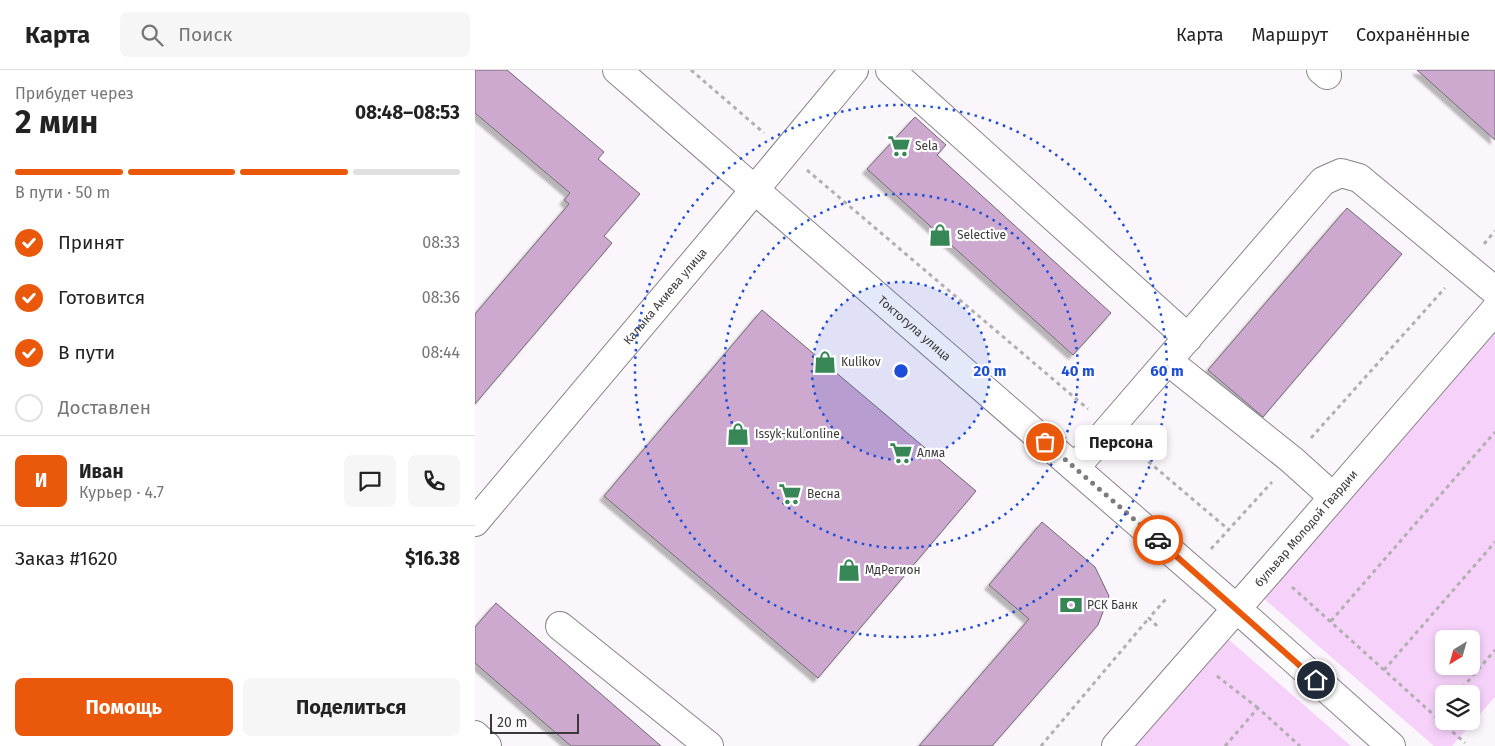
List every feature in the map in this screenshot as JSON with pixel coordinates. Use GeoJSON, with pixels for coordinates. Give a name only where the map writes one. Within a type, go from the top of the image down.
{"type":"FeatureCollection","features":[{"type":"Feature","properties":{"kind":"main road","name":"Токтогула улица"},"geometry":{"type":"LineString","coordinates":[[617,70],[1236,608],[1391,746]]}},
{"type":"Feature","properties":{"kind":"main road","name":"Калыка Акиева улица"},"geometry":{"type":"LineString","coordinates":[[475,522],[853,70]]}},
{"type":"Feature","properties":{"kind":"main road"},"geometry":{"type":"LineString","coordinates":[[890,70],[1187,338]]}},
{"type":"Feature","properties":{"kind":"main road"},"geometry":{"type":"LineString","coordinates":[[1075,468],[1323,181],[1341,173],[1359,178],[1495,291]]}},
{"type":"Feature","properties":{"kind":"main road","name":"бульвар Молодой Гвардии"},"geometry":{"type":"LineString","coordinates":[[1116,746],[1495,310]]}},
{"type":"Feature","properties":{"kind":"main road"},"geometry":{"type":"LineString","coordinates":[[1168,361],[1292,460],[1333,497]]}},
{"type":"Feature","properties":{"kind":"main road"},"geometry":{"type":"LineString","coordinates":[[561,626],[709,746]]}},
{"type":"Feature","properties":{"kind":"main road"},"geometry":{"type":"LineString","coordinates":[[475,735],[487,746]]}},
{"type":"Feature","properties":{"kind":"path"},"geometry":{"type":"LineString","coordinates":[[691,70],[1229,530]]}},
{"type":"Feature","properties":{"kind":"path"},"geometry":{"type":"LineString","coordinates":[[1206,554],[1495,231]]}},
{"type":"Feature","properties":{"kind":"path"},"geometry":{"type":"LineString","coordinates":[[1331,621],[1495,432]]}},
{"type":"Feature","properties":{"kind":"path"},"geometry":{"type":"LineString","coordinates":[[1384,670],[1495,542]]}},
{"type":"Feature","properties":{"kind":"path"},"geometry":{"type":"LineString","coordinates":[[1290,585],[1435,715]]}},
{"type":"Feature","properties":{"kind":"path"},"geometry":{"type":"LineString","coordinates":[[1041,746],[1166,599]]}},
{"type":"Feature","properties":{"kind":"path"},"geometry":{"type":"LineString","coordinates":[[1149,618],[1157,626]]}},
{"type":"Feature","properties":{"kind":"path"},"geometry":{"type":"LineString","coordinates":[[1465,685],[1495,650]]}},
{"type":"Feature","properties":{"kind":"path"},"geometry":{"type":"LineString","coordinates":[[1215,674],[1258,708],[1300,746]]}},
{"type":"Feature","properties":{"kind":"path"},"geometry":{"type":"LineString","coordinates":[[1225,746],[1258,708]]}},
{"type":"Feature","properties":{"kind":"path"},"geometry":{"type":"LineString","coordinates":[[1451,730],[1465,743]]}},
{"type":"Feature","properties":{"kind":"shaded area"},"geometry":{"type":"Polygon","coordinates":[[[1495,330],[1495,697],[1480,714],[1480,685],[1435,685],[1435,730],[1466,730],[1452,746],[1434,746],[1262,597],[1495,330]]]}},
{"type":"Feature","properties":{"kind":"shaded area"},"geometry":{"type":"Polygon","coordinates":[[[1227,638],[1351,746],[1133,746],[1227,638]]]}},
{"type":"Feature","properties":{"kind":"building"},"geometry":{"type":"Polygon","coordinates":[[[475,70],[507,70],[604,152],[598,159],[640,194],[604,236],[612,243],[475,404],[475,314],[569,204],[564,200],[570,193],[475,113],[475,70]]]}},
{"type":"Feature","properties":{"kind":"building"},"geometry":{"type":"Polygon","coordinates":[[[1417,70],[1495,70],[1495,140],[1417,70]]]}},
{"type":"Feature","properties":{"kind":"building"},"geometry":{"type":"Polygon","coordinates":[[[915,117],[946,145],[937,155],[1111,313],[1073,355],[867,169],[915,117]]]}},
{"type":"Feature","properties":{"kind":"building"},"geometry":{"type":"Polygon","coordinates":[[[1347,208],[1402,254],[1263,417],[1208,370],[1347,208]]]}},
{"type":"Feature","properties":{"kind":"building","name":"Весна"},"geometry":{"type":"Polygon","coordinates":[[[762,310],[976,491],[818,678],[604,496],[762,310]]]}},
{"type":"Feature","properties":{"kind":"building"},"geometry":{"type":"Polygon","coordinates":[[[1042,522],[1095,567],[1109,596],[1098,625],[992,746],[919,746],[1029,619],[989,585],[1042,522]]]}},
{"type":"Feature","properties":{"kind":"building"},"geometry":{"type":"Polygon","coordinates":[[[496,603],[661,746],[571,746],[475,663],[475,627],[496,603]]]}},
{"type":"Feature","properties":{"kind":"way so far"},"geometry":{"type":"LineString","coordinates":[[1045,442],[1158,540]]}},
{"type":"Feature","properties":{"kind":"place","name":"Sela"},"geometry":{"type":"Point","coordinates":[899,146]}},
{"type":"Feature","properties":{"kind":"place","name":"Selective"},"geometry":{"type":"Point","coordinates":[940,235]}},
{"type":"Feature","properties":{"kind":"place","name":"Kulikov"},"geometry":{"type":"Point","coordinates":[825,362]}},
{"type":"Feature","properties":{"kind":"place","name":"Issyk-kul.online"},"geometry":{"type":"Point","coordinates":[738,434]}},
{"type":"Feature","properties":{"kind":"place","name":"Персона"},"geometry":{"type":"Point","coordinates":[1045,442]}},
{"type":"Feature","properties":{"kind":"place","name":"Алма"},"geometry":{"type":"Point","coordinates":[901,453]}},
{"type":"Feature","properties":{"kind":"place","name":"Весна"},"geometry":{"type":"Point","coordinates":[790,494]}},
{"type":"Feature","properties":{"kind":"place","name":"МдРегион"},"geometry":{"type":"Point","coordinates":[849,570]}},
{"type":"Feature","properties":{"kind":"place","name":"РСК Банк"},"geometry":{"type":"Point","coordinates":[1071,605]}},
{"type":"Feature","properties":{"kind":"route"},"geometry":{"type":"LineString","coordinates":[[1158,540],[1316,680]]}}]}
